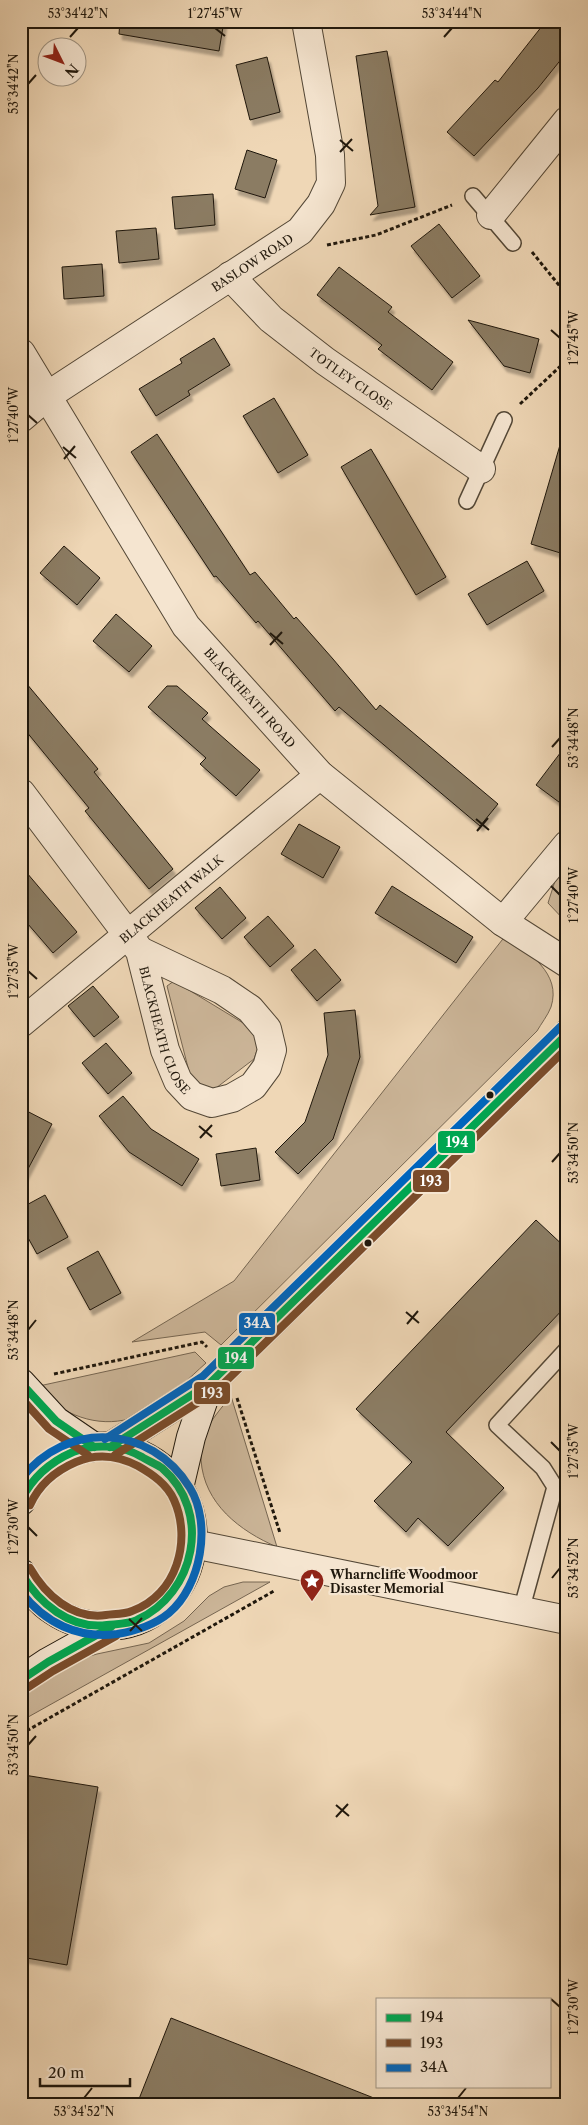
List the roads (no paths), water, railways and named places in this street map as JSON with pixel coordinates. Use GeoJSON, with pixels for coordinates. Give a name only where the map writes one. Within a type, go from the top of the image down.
{"type":"FeatureCollection","features":[{"type":"Feature","properties":{"kind":"street","name":"BASLOW ROAD"},"geometry":{"type":"LineString","coordinates":[[21,418],[47,396],[300,231],[321,204],[330,183],[330,155],[306,21]]}},
{"type":"Feature","properties":{"kind":"street"},"geometry":{"type":"LineString","coordinates":[[482,205],[567,121]]}},
{"type":"Feature","properties":{"kind":"street","name":"TOTLEY CLOSE"},"geometry":{"type":"LineString","coordinates":[[230,276],[271,319],[325,362],[482,469]]}},
{"type":"Feature","properties":{"kind":"street","name":"BLACKHEATH ROAD"},"geometry":{"type":"LineString","coordinates":[[21,352],[186,626],[320,775],[503,922],[567,963]]}},
{"type":"Feature","properties":{"kind":"street","name":"BLACKHEATH WALK"},"geometry":{"type":"LineString","coordinates":[[21,1023],[134,943],[320,775]]}},
{"type":"Feature","properties":{"kind":"street","name":"BLACKHEATH CLOSE"},"geometry":{"type":"LineString","coordinates":[[21,793],[134,943],[165,1050],[178,1081],[192,1096],[212,1103],[232,1098],[253,1086],[267,1067],[272,1050],[268,1029],[250,1009],[222,990],[134,943]]}},
{"type":"Feature","properties":{"kind":"street"},"geometry":{"type":"LineString","coordinates":[[503,922],[567,845]]}},
{"type":"Feature","properties":{"kind":"street"},"geometry":{"type":"LineString","coordinates":[[21,1501],[31,1484],[52,1463],[65,1455],[102,1447],[209,1384],[567,1034]]}},
{"type":"Feature","properties":{"kind":"street"},"geometry":{"type":"LineString","coordinates":[[21,1383],[56,1421],[102,1447],[142,1455],[157,1464],[179,1488],[188,1506],[193,1524],[194,1544],[188,1568],[176,1591],[158,1609],[136,1622],[111,1627],[87,1626],[64,1618],[45,1606],[29,1588],[21,1572]]}},
{"type":"Feature","properties":{"kind":"street"},"geometry":{"type":"LineString","coordinates":[[179,1488],[191,1437],[209,1384]]}},
{"type":"Feature","properties":{"kind":"street"},"geometry":{"type":"LineString","coordinates":[[194,1544],[567,1620]]}},
{"type":"Feature","properties":{"kind":"street"},"geometry":{"type":"LineString","coordinates":[[21,1680],[48,1662],[111,1627]]}},
{"type":"Feature","properties":{"kind":"lane"},"geometry":{"type":"LineString","coordinates":[[482,205],[513,243]]}},
{"type":"Feature","properties":{"kind":"lane"},"geometry":{"type":"LineString","coordinates":[[467,501],[504,420]]}},
{"type":"Feature","properties":{"kind":"lane"},"geometry":{"type":"LineString","coordinates":[[521,1611],[555,1487],[543,1468],[497,1425],[567,1349]]}},
{"type":"Feature","properties":{"kind":"place","name":"Wharncliffe Woodmoor Disaster Memorial"},"geometry":{"type":"Point","coordinates":[312,1602]}}]}
